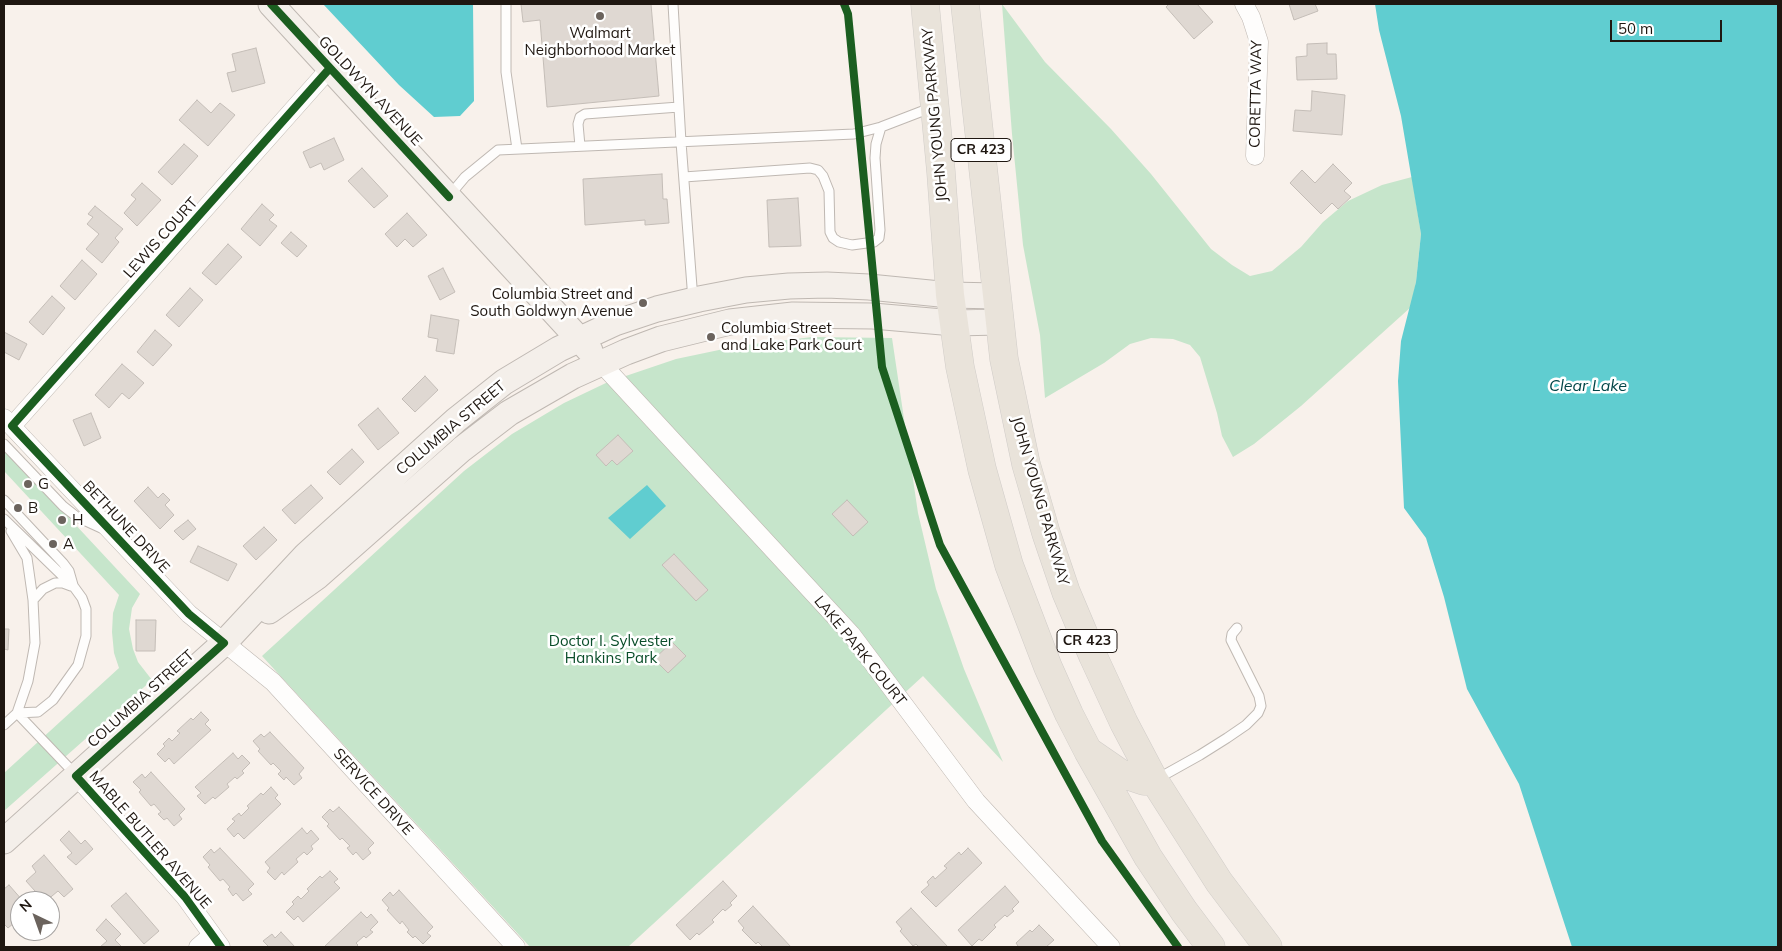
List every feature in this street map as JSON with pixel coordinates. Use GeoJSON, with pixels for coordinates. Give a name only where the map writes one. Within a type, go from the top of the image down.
{"type":"FeatureCollection","features":[{"type":"Feature","properties":{"kind":"main road","name":"JOHN YOUNG PARKWAY"},"geometry":{"type":"LineString","coordinates":[[925,4],[950,295],[960,367],[982,470],[1009,565],[1048,667],[1088,751],[1148,857],[1211,947]]}},
{"type":"Feature","properties":{"kind":"main road","name":"JOHN YOUNG PARKWAY"},"geometry":{"type":"LineString","coordinates":[[965,4],[998,309],[1013,406],[1026,464],[1046,533],[1066,592],[1093,656],[1124,723],[1154,780],[1219,882],[1268,947]]}},
{"type":"Feature","properties":{"kind":"main road"},"geometry":{"type":"LineString","coordinates":[[1088,751],[1120,773],[1144,781],[1154,780]]}},
{"type":"Feature","properties":{"kind":"street","name":"GOLDWYN AVENUE"},"geometry":{"type":"LineString","coordinates":[[272,4],[600,362]]}},
{"type":"Feature","properties":{"kind":"street","name":"CORETTA WAY"},"geometry":{"type":"LineString","coordinates":[[1244,4],[1251,16],[1259,42],[1255,156]]}},
{"type":"Feature","properties":{"kind":"street","name":"LEWIS COURT"},"geometry":{"type":"LineString","coordinates":[[8,422],[330,68]]}},
{"type":"Feature","properties":{"kind":"street","name":"COLUMBIA STREET"},"geometry":{"type":"LineString","coordinates":[[4,841],[224,643],[306,555],[456,420],[504,382],[559,349],[615,323],[693,300],[746,290],[788,286],[869,287],[950,295],[998,309]]}},
{"type":"Feature","properties":{"kind":"street","name":"COLUMBIA STREET"},"geometry":{"type":"LineString","coordinates":[[224,643],[318,576],[462,448],[484,431],[540,394],[600,362],[644,345],[730,322],[793,315],[836,315],[954,323],[998,309]]}},
{"type":"Feature","properties":{"kind":"street","name":"LAKE PARK COURT"},"geometry":{"type":"LineString","coordinates":[[600,362],[851,634],[976,801],[1111,947]]}},
{"type":"Feature","properties":{"kind":"street","name":"BETHUNE DRIVE"},"geometry":{"type":"LineString","coordinates":[[8,422],[189,614],[224,643]]}},
{"type":"Feature","properties":{"kind":"street","name":"SERVICE DRIVE"},"geometry":{"type":"LineString","coordinates":[[224,643],[273,682],[516,947]]}},
{"type":"Feature","properties":{"kind":"street","name":"MABLE BUTLER AVENUE"},"geometry":{"type":"LineString","coordinates":[[76,776],[185,897],[216,941]]}},
{"type":"Feature","properties":{"kind":"street"},"geometry":{"type":"LineString","coordinates":[[198,947],[216,941]]}},
{"type":"Feature","properties":{"kind":"lane"},"geometry":{"type":"LineString","coordinates":[[506,4],[506,72],[517,149]]}},
{"type":"Feature","properties":{"kind":"lane"},"geometry":{"type":"LineString","coordinates":[[673,4],[693,300]]}},
{"type":"Feature","properties":{"kind":"lane"},"geometry":{"type":"LineString","coordinates":[[580,146],[578,124],[580,118],[585,114],[679,107]]}},
{"type":"Feature","properties":{"kind":"lane"},"geometry":{"type":"LineString","coordinates":[[449,197],[465,177],[498,150],[854,134],[881,127],[934,107]]}},
{"type":"Feature","properties":{"kind":"lane"},"geometry":{"type":"LineString","coordinates":[[684,178],[810,168],[818,170],[823,176],[829,191],[830,232],[833,238],[839,242],[852,245],[874,242],[879,238],[880,230],[875,158],[876,144],[881,127]]}},
{"type":"Feature","properties":{"kind":"lane"},"geometry":{"type":"LineString","coordinates":[[4,444],[63,506],[77,517],[115,535]]}},
{"type":"Feature","properties":{"kind":"lane"},"geometry":{"type":"LineString","coordinates":[[4,500],[63,563],[69,572],[74,587]]}},
{"type":"Feature","properties":{"kind":"lane"},"geometry":{"type":"LineString","coordinates":[[5,520],[74,587],[82,598],[86,609],[86,636],[78,665],[53,700],[38,712],[17,713]]}},
{"type":"Feature","properties":{"kind":"lane"},"geometry":{"type":"LineString","coordinates":[[4,725],[17,713],[28,682],[35,643],[33,600],[27,558],[5,520]]}},
{"type":"Feature","properties":{"kind":"lane"},"geometry":{"type":"LineString","coordinates":[[33,600],[43,589],[55,583],[63,583],[74,587]]}},
{"type":"Feature","properties":{"kind":"lane"},"geometry":{"type":"LineString","coordinates":[[1154,780],[1227,738],[1246,725],[1258,713],[1261,706],[1259,696],[1231,640],[1232,634],[1237,628]]}},
{"type":"Feature","properties":{"kind":"lane"},"geometry":{"type":"LineString","coordinates":[[17,713],[76,776]]}},
{"type":"Feature","properties":{"kind":"green space"},"geometry":{"type":"Polygon","coordinates":[[[1002,4],[1045,62],[1111,129],[1151,174],[1211,249],[1250,276],[1272,271],[1301,247],[1323,222],[1348,201],[1382,185],[1412,177],[1421,234],[1416,282],[1411,307],[1301,406],[1254,444],[1233,457],[1222,436],[1200,357],[1190,345],[1173,339],[1151,338],[1130,344],[1104,363],[1045,398],[1040,335],[1023,245],[1002,4]]]}},
{"type":"Feature","properties":{"kind":"green space","name":"Doctor I. Sylvester Hankins Park"},"geometry":{"type":"Polygon","coordinates":[[[812,337],[892,338],[918,513],[936,589],[964,669],[1003,762],[923,676],[628,947],[530,947],[262,656],[464,471],[512,434],[564,403],[608,382],[676,359],[738,346],[812,337]]]}},
{"type":"Feature","properties":{"kind":"green space"},"geometry":{"type":"Polygon","coordinates":[[[4,448],[140,594],[132,608],[129,629],[138,662],[152,680],[4,811],[4,773],[119,668],[114,653],[112,632],[113,613],[119,595],[4,471],[4,448]]]}},
{"type":"Feature","properties":{"kind":"water"},"geometry":{"type":"Polygon","coordinates":[[[323,4],[473,4],[474,101],[460,116],[434,117],[399,85],[323,4]]]}},
{"type":"Feature","properties":{"kind":"water","name":"Clear Lake"},"geometry":{"type":"Polygon","coordinates":[[[1375,4],[1778,4],[1778,947],[1572,947],[1519,784],[1467,689],[1444,597],[1426,538],[1404,508],[1398,381],[1401,341],[1416,282],[1421,234],[1401,116],[1379,30],[1375,4]]]}},
{"type":"Feature","properties":{"kind":"water"},"geometry":{"type":"Polygon","coordinates":[[[647,485],[666,506],[630,539],[608,518],[647,485]]]}},
{"type":"Feature","properties":{"kind":"building"},"geometry":{"type":"Polygon","coordinates":[[[521,4],[651,4],[659,96],[547,107],[540,20],[523,22],[521,4]]]}},
{"type":"Feature","properties":{"kind":"building"},"geometry":{"type":"Polygon","coordinates":[[[1169,4],[1197,4],[1213,22],[1194,39],[1166,7],[1169,4]]]}},
{"type":"Feature","properties":{"kind":"building"},"geometry":{"type":"Polygon","coordinates":[[[1289,4],[1315,4],[1318,11],[1294,20],[1289,4]]]}},
{"type":"Feature","properties":{"kind":"building"},"geometry":{"type":"Polygon","coordinates":[[[1327,43],[1327,54],[1336,54],[1337,79],[1297,80],[1296,57],[1307,56],[1307,44],[1327,43]]]}},
{"type":"Feature","properties":{"kind":"building"},"geometry":{"type":"Polygon","coordinates":[[[256,48],[265,83],[232,92],[227,73],[236,71],[232,54],[256,48]]]}},
{"type":"Feature","properties":{"kind":"building"},"geometry":{"type":"Polygon","coordinates":[[[1312,91],[1345,95],[1342,135],[1293,131],[1295,110],[1311,111],[1312,91]]]}},
{"type":"Feature","properties":{"kind":"building"},"geometry":{"type":"Polygon","coordinates":[[[197,100],[211,113],[220,103],[235,115],[208,146],[179,120],[197,100]]]}},
{"type":"Feature","properties":{"kind":"building"},"geometry":{"type":"Polygon","coordinates":[[[334,138],[344,160],[324,170],[321,163],[310,168],[303,152],[334,138]]]}},
{"type":"Feature","properties":{"kind":"building"},"geometry":{"type":"Polygon","coordinates":[[[184,144],[198,156],[172,185],[158,172],[184,144]]]}},
{"type":"Feature","properties":{"kind":"building"},"geometry":{"type":"Polygon","coordinates":[[[1333,164],[1352,183],[1344,191],[1351,197],[1338,209],[1332,203],[1321,214],[1290,183],[1302,170],[1315,183],[1333,164]]]}},
{"type":"Feature","properties":{"kind":"building"},"geometry":{"type":"Polygon","coordinates":[[[362,168],[388,196],[374,208],[348,181],[362,168]]]}},
{"type":"Feature","properties":{"kind":"building"},"geometry":{"type":"Polygon","coordinates":[[[662,174],[663,199],[667,199],[669,223],[645,225],[645,220],[585,225],[583,179],[662,174]]]}},
{"type":"Feature","properties":{"kind":"building"},"geometry":{"type":"Polygon","coordinates":[[[142,183],[161,200],[137,226],[124,213],[136,199],[131,195],[142,183]]]}},
{"type":"Feature","properties":{"kind":"building"},"geometry":{"type":"Polygon","coordinates":[[[798,198],[801,246],[769,247],[767,200],[798,198]]]}},
{"type":"Feature","properties":{"kind":"building"},"geometry":{"type":"Polygon","coordinates":[[[262,204],[274,215],[269,220],[277,226],[260,246],[241,229],[262,204]]]}},
{"type":"Feature","properties":{"kind":"building"},"geometry":{"type":"Polygon","coordinates":[[[95,206],[123,229],[115,238],[119,242],[102,263],[86,249],[99,234],[87,224],[93,217],[88,214],[95,206]]]}},
{"type":"Feature","properties":{"kind":"building"},"geometry":{"type":"Polygon","coordinates":[[[407,213],[427,235],[413,247],[405,239],[397,247],[385,234],[407,213]]]}},
{"type":"Feature","properties":{"kind":"building"},"geometry":{"type":"Polygon","coordinates":[[[291,232],[307,246],[297,257],[281,243],[291,232]]]}},
{"type":"Feature","properties":{"kind":"building"},"geometry":{"type":"Polygon","coordinates":[[[228,244],[242,257],[216,285],[202,273],[228,244]]]}},
{"type":"Feature","properties":{"kind":"building"},"geometry":{"type":"Polygon","coordinates":[[[82,260],[97,274],[75,300],[60,286],[82,260]]]}},
{"type":"Feature","properties":{"kind":"building"},"geometry":{"type":"Polygon","coordinates":[[[443,268],[455,292],[440,300],[428,276],[443,268]]]}},
{"type":"Feature","properties":{"kind":"building"},"geometry":{"type":"Polygon","coordinates":[[[190,288],[203,300],[179,327],[166,315],[190,288]]]}},
{"type":"Feature","properties":{"kind":"building"},"geometry":{"type":"Polygon","coordinates":[[[52,296],[65,308],[43,335],[29,322],[52,296]]]}},
{"type":"Feature","properties":{"kind":"building"},"geometry":{"type":"Polygon","coordinates":[[[431,315],[459,320],[454,354],[436,351],[438,339],[428,337],[431,315]]]}},
{"type":"Feature","properties":{"kind":"building"},"geometry":{"type":"Polygon","coordinates":[[[155,330],[172,345],[153,366],[137,352],[155,330]]]}},
{"type":"Feature","properties":{"kind":"building"},"geometry":{"type":"Polygon","coordinates":[[[4,332],[27,344],[19,360],[4,352],[4,332]]]}},
{"type":"Feature","properties":{"kind":"building"},"geometry":{"type":"Polygon","coordinates":[[[122,364],[144,383],[129,399],[122,393],[109,408],[95,395],[122,364]]]}},
{"type":"Feature","properties":{"kind":"building"},"geometry":{"type":"Polygon","coordinates":[[[425,376],[438,390],[415,412],[402,399],[425,376]]]}},
{"type":"Feature","properties":{"kind":"building"},"geometry":{"type":"Polygon","coordinates":[[[378,408],[399,433],[378,450],[358,425],[378,408]]]}},
{"type":"Feature","properties":{"kind":"building"},"geometry":{"type":"Polygon","coordinates":[[[91,413],[101,438],[84,446],[73,420],[91,413]]]}},
{"type":"Feature","properties":{"kind":"building"},"geometry":{"type":"Polygon","coordinates":[[[618,435],[633,451],[617,465],[612,460],[606,466],[596,455],[618,435]]]}},
{"type":"Feature","properties":{"kind":"building"},"geometry":{"type":"Polygon","coordinates":[[[352,449],[364,462],[340,485],[327,472],[352,449]]]}},
{"type":"Feature","properties":{"kind":"building"},"geometry":{"type":"Polygon","coordinates":[[[311,485],[323,498],[295,524],[282,510],[311,485]]]}},
{"type":"Feature","properties":{"kind":"building"},"geometry":{"type":"Polygon","coordinates":[[[148,487],[158,498],[163,493],[170,500],[165,505],[174,515],[160,529],[134,501],[148,487]]]}},
{"type":"Feature","properties":{"kind":"building"},"geometry":{"type":"Polygon","coordinates":[[[847,500],[868,522],[853,536],[832,514],[847,500]]]}},
{"type":"Feature","properties":{"kind":"building"},"geometry":{"type":"Polygon","coordinates":[[[188,520],[196,529],[183,540],[174,531],[188,520]]]}},
{"type":"Feature","properties":{"kind":"building"},"geometry":{"type":"Polygon","coordinates":[[[264,527],[277,540],[256,560],[243,546],[264,527]]]}},
{"type":"Feature","properties":{"kind":"building"},"geometry":{"type":"Polygon","coordinates":[[[198,546],[237,564],[228,581],[190,562],[198,546]]]}},
{"type":"Feature","properties":{"kind":"building"},"geometry":{"type":"Polygon","coordinates":[[[674,554],[708,590],[696,601],[662,565],[674,554]]]}},
{"type":"Feature","properties":{"kind":"building"},"geometry":{"type":"Polygon","coordinates":[[[136,620],[156,620],[155,651],[136,651],[136,620]]]}},
{"type":"Feature","properties":{"kind":"building"},"geometry":{"type":"Polygon","coordinates":[[[4,629],[9,629],[8,650],[4,649],[4,629]]]}},
{"type":"Feature","properties":{"kind":"building"},"geometry":{"type":"Polygon","coordinates":[[[672,642],[686,656],[668,673],[654,659],[672,642]]]}},
{"type":"Feature","properties":{"kind":"building"},"geometry":{"type":"Polygon","coordinates":[[[201,712],[209,720],[205,724],[211,730],[174,764],[169,758],[165,762],[157,754],[165,746],[163,744],[169,738],[172,741],[180,733],[177,731],[191,718],[193,720],[201,712]]]}},
{"type":"Feature","properties":{"kind":"building"},"geometry":{"type":"Polygon","coordinates":[[[270,732],[304,768],[299,774],[302,778],[294,785],[286,777],[284,780],[278,774],[281,771],[273,763],[271,765],[258,751],[260,749],[253,741],[261,734],[264,737],[270,732]]]}},
{"type":"Feature","properties":{"kind":"building"},"geometry":{"type":"Polygon","coordinates":[[[233,753],[238,759],[242,755],[250,763],[242,771],[244,773],[237,779],[235,777],[227,784],[229,787],[215,799],[213,797],[205,804],[197,796],[201,793],[195,787],[233,753]]]}},
{"type":"Feature","properties":{"kind":"building"},"geometry":{"type":"Polygon","coordinates":[[[151,772],[185,809],[179,815],[182,819],[174,826],[167,818],[164,820],[158,814],[161,812],[154,804],[151,806],[139,792],[141,790],[133,782],[142,774],[145,778],[151,772]]]}},
{"type":"Feature","properties":{"kind":"building"},"geometry":{"type":"Polygon","coordinates":[[[271,787],[278,795],[275,798],[281,804],[244,839],[238,833],[234,837],[227,829],[235,821],[232,819],[239,813],[241,816],[249,808],[247,806],[261,793],[263,795],[271,787]]]}},
{"type":"Feature","properties":{"kind":"building"},"geometry":{"type":"Polygon","coordinates":[[[339,807],[374,843],[368,849],[371,853],[363,860],[356,852],[353,855],[347,848],[350,846],[342,838],[340,840],[327,826],[329,824],[322,817],[330,809],[333,812],[339,807]]]}},
{"type":"Feature","properties":{"kind":"building"},"geometry":{"type":"Polygon","coordinates":[[[302,828],[307,834],[311,830],[319,839],[311,846],[313,849],[307,855],[304,852],[296,859],[298,862],[284,875],[282,872],[275,880],[267,872],[270,868],[265,862],[302,828]]]}},
{"type":"Feature","properties":{"kind":"building"},"geometry":{"type":"Polygon","coordinates":[[[69,831],[81,844],[85,840],[93,849],[76,865],[67,857],[72,853],[60,840],[69,831]]]}},
{"type":"Feature","properties":{"kind":"building"},"geometry":{"type":"Polygon","coordinates":[[[220,848],[254,884],[248,890],[252,894],[243,901],[236,893],[233,896],[228,889],[230,887],[223,879],[220,881],[208,867],[210,865],[203,857],[211,849],[214,853],[220,848]]]}},
{"type":"Feature","properties":{"kind":"building"},"geometry":{"type":"Polygon","coordinates":[[[968,848],[982,863],[936,907],[921,892],[929,885],[927,882],[933,876],[935,879],[947,868],[944,866],[959,852],[961,855],[968,848]]]}},
{"type":"Feature","properties":{"kind":"building"},"geometry":{"type":"Polygon","coordinates":[[[44,855],[73,889],[64,897],[60,891],[35,891],[26,881],[36,872],[32,866],[44,855]]]}},
{"type":"Feature","properties":{"kind":"building"},"geometry":{"type":"Polygon","coordinates":[[[330,871],[338,879],[334,882],[340,888],[303,922],[298,916],[294,920],[286,912],[294,904],[292,902],[298,896],[301,899],[309,891],[307,889],[320,876],[322,878],[330,871]]]}},
{"type":"Feature","properties":{"kind":"building"},"geometry":{"type":"Polygon","coordinates":[[[723,881],[737,896],[730,903],[732,905],[725,911],[723,909],[712,920],[714,922],[690,940],[676,925],[723,881]]]}},
{"type":"Feature","properties":{"kind":"building"},"geometry":{"type":"Polygon","coordinates":[[[9,885],[14,891],[10,891],[10,926],[8,928],[4,924],[4,889],[9,885]]]}},
{"type":"Feature","properties":{"kind":"building"},"geometry":{"type":"Polygon","coordinates":[[[1005,886],[1019,902],[1012,909],[1014,911],[1007,917],[1005,915],[994,925],[996,927],[982,941],[979,939],[972,946],[958,930],[1005,886]]]}},
{"type":"Feature","properties":{"kind":"building"},"geometry":{"type":"Polygon","coordinates":[[[399,890],[433,927],[427,933],[431,936],[423,944],[415,936],[413,938],[407,932],[409,930],[402,921],[400,924],[387,910],[389,908],[382,900],[390,892],[393,896],[399,890]]]}},
{"type":"Feature","properties":{"kind":"building"},"geometry":{"type":"Polygon","coordinates":[[[126,893],[159,931],[144,944],[111,906],[126,893]]]}},
{"type":"Feature","properties":{"kind":"building"},"geometry":{"type":"Polygon","coordinates":[[[753,906],[791,947],[763,947],[758,942],[756,944],[742,930],[744,928],[738,921],[753,906]]]}},
{"type":"Feature","properties":{"kind":"building"},"geometry":{"type":"Polygon","coordinates":[[[911,908],[948,947],[919,947],[916,944],[913,946],[900,931],[902,929],[896,922],[911,908]]]}},
{"type":"Feature","properties":{"kind":"building"},"geometry":{"type":"Polygon","coordinates":[[[361,912],[367,918],[371,914],[378,922],[370,930],[373,932],[366,938],[364,936],[356,943],[358,945],[356,947],[325,947],[325,946],[361,912]]]}},
{"type":"Feature","properties":{"kind":"building"},"geometry":{"type":"Polygon","coordinates":[[[106,919],[121,934],[115,940],[122,947],[100,947],[107,941],[96,930],[106,919]]]}},
{"type":"Feature","properties":{"kind":"building"},"geometry":{"type":"Polygon","coordinates":[[[1039,925],[1054,940],[1046,947],[1016,947],[1018,946],[1016,943],[1030,930],[1032,932],[1039,925]]]}},
{"type":"Feature","properties":{"kind":"building"},"geometry":{"type":"Polygon","coordinates":[[[281,932],[295,947],[269,947],[263,941],[272,934],[275,938],[281,932]]]}},
{"type":"Feature","properties":{"kind":"cycle path"},"geometry":{"type":"LineString","coordinates":[[271,4],[449,197]]}},
{"type":"Feature","properties":{"kind":"cycle path"},"geometry":{"type":"LineString","coordinates":[[844,4],[848,14],[882,367],[940,545],[1102,841],[1178,947]]}},
{"type":"Feature","properties":{"kind":"cycle path"},"geometry":{"type":"LineString","coordinates":[[221,947],[185,897],[76,776],[224,643],[189,614],[12,426],[330,68]]}},
{"type":"Feature","properties":{"kind":"place","name":"Walmart Neighborhood Market"},"geometry":{"type":"Point","coordinates":[600,16]}},
{"type":"Feature","properties":{"kind":"place","name":"Columbia Street and South Goldwyn Avenue"},"geometry":{"type":"Point","coordinates":[643,303]}},
{"type":"Feature","properties":{"kind":"place","name":"Columbia Street and Lake Park Court"},"geometry":{"type":"Point","coordinates":[711,337]}},
{"type":"Feature","properties":{"kind":"place","name":"G"},"geometry":{"type":"Point","coordinates":[28,484]}},
{"type":"Feature","properties":{"kind":"place","name":"B"},"geometry":{"type":"Point","coordinates":[18,508]}},
{"type":"Feature","properties":{"kind":"place","name":"H"},"geometry":{"type":"Point","coordinates":[62,520]}},
{"type":"Feature","properties":{"kind":"place","name":"A"},"geometry":{"type":"Point","coordinates":[53,544]}}]}
